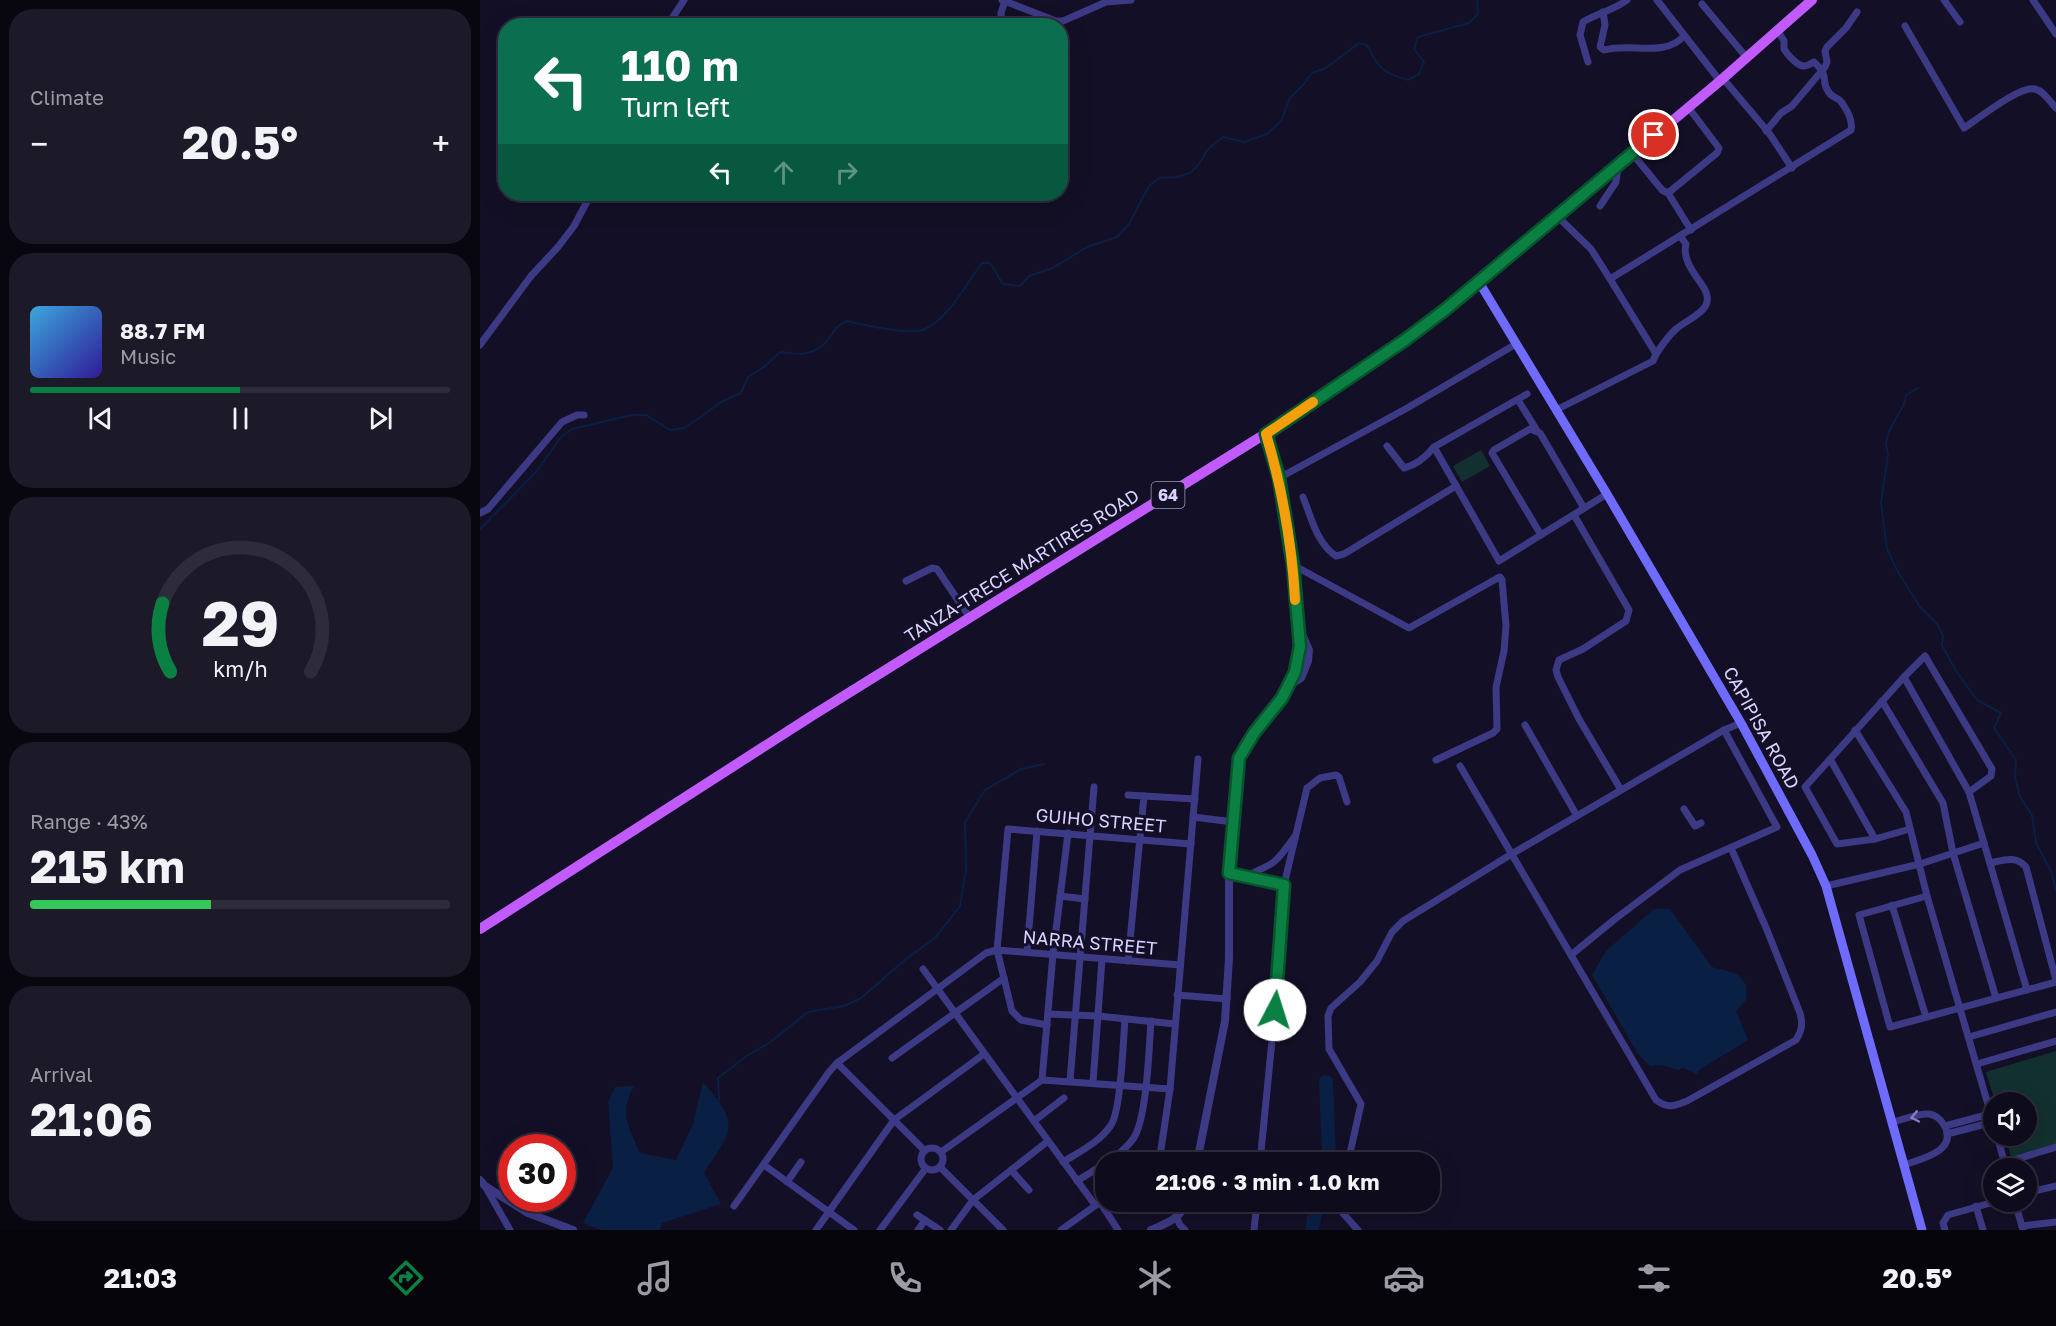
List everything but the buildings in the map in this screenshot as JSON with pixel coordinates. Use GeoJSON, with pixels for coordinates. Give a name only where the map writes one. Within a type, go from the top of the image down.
{"type":"FeatureCollection","features":[{"type":"Feature","properties":{"kind":"main road","name":"TANZA-TRECE MARTIRES ROAD"},"geometry":{"type":"LineString","coordinates":[[480,929],[800,724],[1266,434],[1405,340],[1479,282],[1720,81],[1812,0]]}},
{"type":"Feature","properties":{"kind":"main road","name":"CAPIPISA ROAD"},"geometry":{"type":"LineString","coordinates":[[1479,282],[1741,723],[1812,855],[1826,886],[1922,1230]]}},
{"type":"Feature","properties":{"kind":"street"},"geometry":{"type":"LineString","coordinates":[[672,18],[684,0]]}},
{"type":"Feature","properties":{"kind":"street"},"geometry":{"type":"LineString","coordinates":[[1068,19],[1106,2],[1131,0]]}},
{"type":"Feature","properties":{"kind":"street"},"geometry":{"type":"LineString","coordinates":[[1588,62],[1580,35],[1583,22],[1618,7],[1627,0]]}},
{"type":"Feature","properties":{"kind":"street"},"geometry":{"type":"LineString","coordinates":[[1657,0],[1720,81],[1726,82],[1766,130],[1791,168]]}},
{"type":"Feature","properties":{"kind":"street"},"geometry":{"type":"LineString","coordinates":[[1944,0],[1960,22]]}},
{"type":"Feature","properties":{"kind":"street"},"geometry":{"type":"LineString","coordinates":[[2033,0],[2056,34]]}},
{"type":"Feature","properties":{"kind":"street"},"geometry":{"type":"LineString","coordinates":[[1001,18],[1003,1],[1048,18]]}},
{"type":"Feature","properties":{"kind":"street"},"geometry":{"type":"LineString","coordinates":[[1702,4],[1747,58]]}},
{"type":"Feature","properties":{"kind":"street"},"geometry":{"type":"LineString","coordinates":[[1603,12],[1605,25],[1600,47],[1604,51],[1627,46],[1661,49],[1677,44],[1684,36]]}},
{"type":"Feature","properties":{"kind":"street"},"geometry":{"type":"LineString","coordinates":[[1766,130],[1781,113],[1792,106],[1827,64],[1825,51],[1827,47],[1846,28],[1857,12]]}},
{"type":"Feature","properties":{"kind":"street"},"geometry":{"type":"LineString","coordinates":[[1905,26],[1964,128],[2029,88],[2043,93],[2056,108]]}},
{"type":"Feature","properties":{"kind":"street"},"geometry":{"type":"LineString","coordinates":[[1610,279],[1847,133],[1852,126],[1842,103],[1826,90],[1826,76],[1814,62],[1801,66],[1786,53],[1785,41],[1778,31]]}},
{"type":"Feature","properties":{"kind":"street"},"geometry":{"type":"LineString","coordinates":[[1668,194],[1717,153],[1719,148],[1688,106]]}},
{"type":"Feature","properties":{"kind":"street"},"geometry":{"type":"LineString","coordinates":[[1632,153],[1662,190],[1668,194],[1691,230]]}},
{"type":"Feature","properties":{"kind":"street"},"geometry":{"type":"LineString","coordinates":[[1600,206],[1616,182],[1617,165]]}},
{"type":"Feature","properties":{"kind":"street"},"geometry":{"type":"LineString","coordinates":[[480,345],[531,276],[574,226],[587,201]]}},
{"type":"Feature","properties":{"kind":"street"},"geometry":{"type":"LineString","coordinates":[[1557,216],[1591,249],[1656,354]]}},
{"type":"Feature","properties":{"kind":"street"},"geometry":{"type":"LineString","coordinates":[[1556,410],[1653,361],[1675,330],[1703,310],[1708,302],[1708,294],[1686,258],[1684,253],[1686,244],[1680,236]]}},
{"type":"Feature","properties":{"kind":"street"},"geometry":{"type":"LineString","coordinates":[[1279,478],[1516,344]]}},
{"type":"Feature","properties":{"kind":"street"},"geometry":{"type":"LineString","coordinates":[[1387,446],[1404,468],[1427,456],[1434,447],[1527,394]]}},
{"type":"Feature","properties":{"kind":"street"},"geometry":{"type":"LineString","coordinates":[[1518,400],[1584,508]]}},
{"type":"Feature","properties":{"kind":"street"},"geometry":{"type":"LineString","coordinates":[[480,513],[488,509],[562,422],[577,415],[584,415]]}},
{"type":"Feature","properties":{"kind":"street"},"geometry":{"type":"LineString","coordinates":[[1536,429],[1530,429],[1492,453],[1541,535]]}},
{"type":"Feature","properties":{"kind":"street"},"geometry":{"type":"LineString","coordinates":[[1198,1152],[1219,1058],[1227,999],[1229,873],[1239,758],[1254,733],[1279,703],[1286,687],[1301,678],[1308,661],[1309,650],[1297,622],[1293,565],[1279,478],[1266,434]]}},
{"type":"Feature","properties":{"kind":"street"},"geometry":{"type":"LineString","coordinates":[[1434,447],[1499,561],[1607,494]]}},
{"type":"Feature","properties":{"kind":"street"},"geometry":{"type":"LineString","coordinates":[[1303,497],[1322,542],[1328,551],[1336,556],[1344,554],[1456,486]]}},
{"type":"Feature","properties":{"kind":"street"},"geometry":{"type":"LineString","coordinates":[[1574,515],[1629,609],[1626,621],[1582,649],[1559,660],[1556,670],[1579,719],[1621,790]]}},
{"type":"Feature","properties":{"kind":"street"},"geometry":{"type":"LineString","coordinates":[[1293,565],[1409,627],[1500,577],[1506,626],[1504,651],[1496,687],[1497,729],[1493,734],[1436,760]]}},
{"type":"Feature","properties":{"kind":"street"},"geometry":{"type":"LineString","coordinates":[[906,581],[932,568],[937,569],[970,618]]}},
{"type":"Feature","properties":{"kind":"street"},"geometry":{"type":"LineString","coordinates":[[1910,829],[1875,840],[1838,844],[1805,787],[1925,656],[1992,769],[1991,776],[1969,792]]}},
{"type":"Feature","properties":{"kind":"street"},"geometry":{"type":"LineString","coordinates":[[1904,677],[1969,792],[2026,990]]}},
{"type":"Feature","properties":{"kind":"street"},"geometry":{"type":"LineString","coordinates":[[1882,701],[1943,803],[1953,853],[1996,998]]}},
{"type":"Feature","properties":{"kind":"street"},"geometry":{"type":"LineString","coordinates":[[1350,1152],[1361,1104],[1329,1049],[1328,1016],[1331,1008],[1360,982],[1377,961],[1392,932],[1403,921],[1510,855],[1724,730],[1741,723]]}},
{"type":"Feature","properties":{"kind":"street"},"geometry":{"type":"LineString","coordinates":[[1525,725],[1577,816]]}},
{"type":"Feature","properties":{"kind":"street"},"geometry":{"type":"LineString","coordinates":[[1572,955],[1680,870],[1777,827],[1724,730]]}},
{"type":"Feature","properties":{"kind":"street"},"geometry":{"type":"LineString","coordinates":[[1856,730],[1906,812],[1927,896],[1984,1092]]}},
{"type":"Feature","properties":{"kind":"street"},"geometry":{"type":"LineString","coordinates":[[1161,1152],[1170,1089],[1198,759]]}},
{"type":"Feature","properties":{"kind":"street"},"geometry":{"type":"LineString","coordinates":[[1830,759],[1875,840]]}},
{"type":"Feature","properties":{"kind":"street"},"geometry":{"type":"LineString","coordinates":[[1460,766],[1510,855],[1572,955],[1656,1100],[1665,1106],[1671,1107],[1687,1101],[1796,1040],[1801,1032],[1803,1023],[1800,1013],[1731,848]]}},
{"type":"Feature","properties":{"kind":"street"},"geometry":{"type":"LineString","coordinates":[[1261,1152],[1276,1000],[1284,885],[1298,831],[1304,794],[1316,779],[1338,776],[1347,802]]}},
{"type":"Feature","properties":{"kind":"street"},"geometry":{"type":"LineString","coordinates":[[1070,1081],[1094,787]]}},
{"type":"Feature","properties":{"kind":"street"},"geometry":{"type":"LineString","coordinates":[[1128,795],[1195,800]]}},
{"type":"Feature","properties":{"kind":"street"},"geometry":{"type":"LineString","coordinates":[[1128,961],[1144,796]]}},
{"type":"Feature","properties":{"kind":"street"},"geometry":{"type":"LineString","coordinates":[[1684,809],[1695,826],[1701,823]]}},
{"type":"Feature","properties":{"kind":"street"},"geometry":{"type":"LineString","coordinates":[[1193,817],[1234,822]]}},
{"type":"Feature","properties":{"kind":"street","name":"GUIHO STREET"},"geometry":{"type":"LineString","coordinates":[[997,950],[1008,828],[1191,844]]}},
{"type":"Feature","properties":{"kind":"street"},"geometry":{"type":"LineString","coordinates":[[1028,952],[1036,831]]}},
{"type":"Feature","properties":{"kind":"street"},"geometry":{"type":"LineString","coordinates":[[1245,876],[1279,860],[1298,831]]}},
{"type":"Feature","properties":{"kind":"street"},"geometry":{"type":"LineString","coordinates":[[1042,1080],[1053,954],[1068,833]]}},
{"type":"Feature","properties":{"kind":"street"},"geometry":{"type":"LineString","coordinates":[[1826,886],[1920,864],[1984,843]]}},
{"type":"Feature","properties":{"kind":"street"},"geometry":{"type":"LineString","coordinates":[[1927,896],[1859,915],[1890,1027],[2056,981],[2026,867],[2022,862],[2014,859],[1990,863]]}},
{"type":"Feature","properties":{"kind":"street"},"geometry":{"type":"LineString","coordinates":[[1229,873],[1284,885]]}},
{"type":"Feature","properties":{"kind":"street"},"geometry":{"type":"LineString","coordinates":[[1060,896],[1086,899]]}},
{"type":"Feature","properties":{"kind":"street"},"geometry":{"type":"LineString","coordinates":[[1892,905],[1926,1017]]}},
{"type":"Feature","properties":{"kind":"street"},"geometry":{"type":"LineString","coordinates":[[734,1206],[837,1063],[986,953],[997,950],[1012,1011],[1017,1017],[1021,1020],[1047,1025]]}},
{"type":"Feature","properties":{"kind":"street","name":"NARRA STREET"},"geometry":{"type":"LineString","coordinates":[[997,950],[1180,965]]}},
{"type":"Feature","properties":{"kind":"street"},"geometry":{"type":"LineString","coordinates":[[1093,1083],[1102,959]]}},
{"type":"Feature","properties":{"kind":"street"},"geometry":{"type":"LineString","coordinates":[[922,969],[1077,1181],[1095,1197]]}},
{"type":"Feature","properties":{"kind":"street"},"geometry":{"type":"LineString","coordinates":[[892,1058],[1004,978]]}},
{"type":"Feature","properties":{"kind":"street"},"geometry":{"type":"LineString","coordinates":[[1177,995],[1227,999]]}},
{"type":"Feature","properties":{"kind":"street"},"geometry":{"type":"LineString","coordinates":[[1969,1037],[2056,1012]]}},
{"type":"Feature","properties":{"kind":"street"},"geometry":{"type":"LineString","coordinates":[[1048,1014],[1098,1016],[1175,1024]]}},
{"type":"Feature","properties":{"kind":"street"},"geometry":{"type":"LineString","coordinates":[[1063,1162],[1101,1137],[1113,1122],[1125,1020]]}},
{"type":"Feature","properties":{"kind":"street"},"geometry":{"type":"LineString","coordinates":[[1077,1181],[1131,1142],[1138,1128],[1146,1087],[1151,1021]]}},
{"type":"Feature","properties":{"kind":"street"},"geometry":{"type":"LineString","coordinates":[[1977,1064],[2056,1041]]}},
{"type":"Feature","properties":{"kind":"street"},"geometry":{"type":"LineString","coordinates":[[816,1230],[894,1120],[984,1054]]}},
{"type":"Feature","properties":{"kind":"street"},"geometry":{"type":"LineString","coordinates":[[837,1063],[924,1150]]}},
{"type":"Feature","properties":{"kind":"street"},"geometry":{"type":"LineString","coordinates":[[941,1152],[1042,1080],[1170,1089]]}},
{"type":"Feature","properties":{"kind":"street"},"geometry":{"type":"LineString","coordinates":[[1034,1121],[1064,1098]]}},
{"type":"Feature","properties":{"kind":"street"},"geometry":{"type":"LineString","coordinates":[[1892,1122],[1929,1114],[1938,1118],[1946,1130],[1945,1144],[1936,1154],[1904,1165]]}},
{"type":"Feature","properties":{"kind":"street"},"geometry":{"type":"LineString","coordinates":[[1946,1130],[1983,1122]]}},
{"type":"Feature","properties":{"kind":"street"},"geometry":{"type":"LineString","coordinates":[[951,1230],[973,1200],[1048,1141]]}},
{"type":"Feature","properties":{"kind":"street"},"geometry":{"type":"LineString","coordinates":[[931,1147],[941,1152],[944,1158],[940,1167],[933,1170],[926,1168],[921,1159],[924,1150],[931,1147]]}},
{"type":"Feature","properties":{"kind":"street"},"geometry":{"type":"LineString","coordinates":[[2026,1158],[2056,1147]]}},
{"type":"Feature","properties":{"kind":"street"},"geometry":{"type":"LineString","coordinates":[[787,1182],[801,1162]]}},
{"type":"Feature","properties":{"kind":"street"},"geometry":{"type":"LineString","coordinates":[[764,1165],[849,1229]]}},
{"type":"Feature","properties":{"kind":"street"},"geometry":{"type":"LineString","coordinates":[[940,1167],[1003,1230]]}},
{"type":"Feature","properties":{"kind":"street"},"geometry":{"type":"LineString","coordinates":[[880,1230],[926,1168]]}},
{"type":"Feature","properties":{"kind":"street"},"geometry":{"type":"LineString","coordinates":[[1011,1170],[1029,1190]]}},
{"type":"Feature","properties":{"kind":"street"},"geometry":{"type":"LineString","coordinates":[[482,1183],[510,1230]]}},
{"type":"Feature","properties":{"kind":"street"},"geometry":{"type":"LineString","coordinates":[[482,1183],[528,1213],[573,1230]]}},
{"type":"Feature","properties":{"kind":"street"},"geometry":{"type":"LineString","coordinates":[[2037,1190],[2056,1186]]}},
{"type":"Feature","properties":{"kind":"street"},"geometry":{"type":"LineString","coordinates":[[1946,1230],[1943,1223],[1948,1215],[1983,1204]]}},
{"type":"Feature","properties":{"kind":"street"},"geometry":{"type":"LineString","coordinates":[[1061,1230],[1095,1206]]}},
{"type":"Feature","properties":{"kind":"street"},"geometry":{"type":"LineString","coordinates":[[1976,1206],[1983,1230]]}},
{"type":"Feature","properties":{"kind":"street"},"geometry":{"type":"LineString","coordinates":[[1106,1212],[1118,1230]]}},
{"type":"Feature","properties":{"kind":"street"},"geometry":{"type":"LineString","coordinates":[[1151,1230],[1177,1218],[1182,1212]]}},
{"type":"Feature","properties":{"kind":"street"},"geometry":{"type":"LineString","coordinates":[[1254,1230],[1256,1212]]}},
{"type":"Feature","properties":{"kind":"street"},"geometry":{"type":"LineString","coordinates":[[1342,1212],[1358,1230]]}},
{"type":"Feature","properties":{"kind":"street"},"geometry":{"type":"LineString","coordinates":[[2018,1212],[2023,1228],[2056,1222]]}},
{"type":"Feature","properties":{"kind":"street"},"geometry":{"type":"LineString","coordinates":[[917,1215],[940,1230]]}},
{"type":"Feature","properties":{"kind":"street"},"geometry":{"type":"LineString","coordinates":[[1177,1218],[1185,1230]]}},
{"type":"Feature","properties":{"kind":"street"},"geometry":{"type":"LineString","coordinates":[[918,1230],[925,1220]]}},
{"type":"Feature","properties":{"kind":"green space"},"geometry":{"type":"Polygon","coordinates":[[[1481,450],[1490,466],[1462,482],[1453,466],[1481,450]]]}},
{"type":"Feature","properties":{"kind":"green space"},"geometry":{"type":"Polygon","coordinates":[[[2056,1051],[2056,1145],[2018,1158],[2011,1158],[2008,1146],[2037,1146],[2037,1092],[1992,1092],[1986,1072],[2056,1051]]]}},
{"type":"Feature","properties":{"kind":"water"},"geometry":{"type":"Polygon","coordinates":[[[1654,909],[1670,909],[1712,967],[1738,974],[1746,985],[1746,1000],[1736,1011],[1748,1040],[1699,1070],[1697,1074],[1683,1068],[1678,1070],[1661,1065],[1650,1066],[1638,1054],[1592,975],[1606,951],[1654,909]]]}},
{"type":"Feature","properties":{"kind":"water"},"geometry":{"type":"Polygon","coordinates":[[[703,1082],[723,1108],[729,1127],[722,1146],[704,1173],[721,1204],[662,1223],[660,1230],[601,1230],[583,1223],[613,1168],[608,1102],[615,1087],[634,1086],[629,1096],[626,1112],[629,1127],[640,1153],[676,1160],[693,1124],[703,1082]]]}},
{"type":"Feature","properties":{"kind":"waterway"},"geometry":{"type":"LineString","coordinates":[[480,529],[536,472],[561,437],[572,429],[632,415],[646,415],[670,430],[685,428],[721,402],[741,393],[748,377],[780,352],[801,354],[813,351],[824,344],[844,322],[898,331],[925,329],[934,324],[950,308],[982,263],[990,263],[1003,284],[1020,286],[1029,276],[1053,268],[1087,247],[1117,237],[1129,224],[1149,186],[1159,178],[1177,177],[1190,173],[1208,149],[1223,137],[1244,142],[1267,134],[1281,121],[1290,98],[1312,73],[1326,68],[1359,43],[1367,45],[1378,64],[1387,72],[1408,80],[1419,74],[1424,62],[1414,49],[1418,37],[1469,23],[1478,14],[1477,0]]}},
{"type":"Feature","properties":{"kind":"waterway"},"geometry":{"type":"LineString","coordinates":[[1918,388],[1906,395],[1904,404],[1889,431],[1886,443],[1888,454],[1881,503],[1887,549],[1898,572],[1920,607],[1938,625],[1943,636],[1942,645],[1956,671],[1977,700],[2001,713],[1994,728],[2016,760],[2015,777],[2020,797],[2032,815],[2036,843],[2051,871],[2056,890]]}},
{"type":"Feature","properties":{"kind":"waterway"},"geometry":{"type":"LineString","coordinates":[[719,1100],[718,1078],[748,1055],[769,1043],[808,1012],[844,1006],[861,998],[906,959],[935,938],[960,906],[966,870],[965,822],[985,790],[1021,769],[1044,764]]}},
{"type":"Feature","properties":{"kind":"waterway"},"geometry":{"type":"LineString","coordinates":[[1326,1082],[1329,1152]]}},
{"type":"Feature","properties":{"kind":"waterway"},"geometry":{"type":"LineString","coordinates":[[1312,1230],[1315,1212]]}},
{"type":"Feature","properties":{"kind":"slow traffic"},"geometry":{"type":"LineString","coordinates":[[1295,600],[1293,565],[1279,478],[1266,434],[1313,402]]}},
{"type":"Feature","properties":{"kind":"route"},"geometry":{"type":"LineString","coordinates":[[1275,1010],[1284,885],[1229,873],[1239,758],[1254,733],[1282,698],[1295,672],[1300,646],[1293,565],[1279,478],[1266,434],[1405,340],[1446,309],[1654,135]]}}]}
